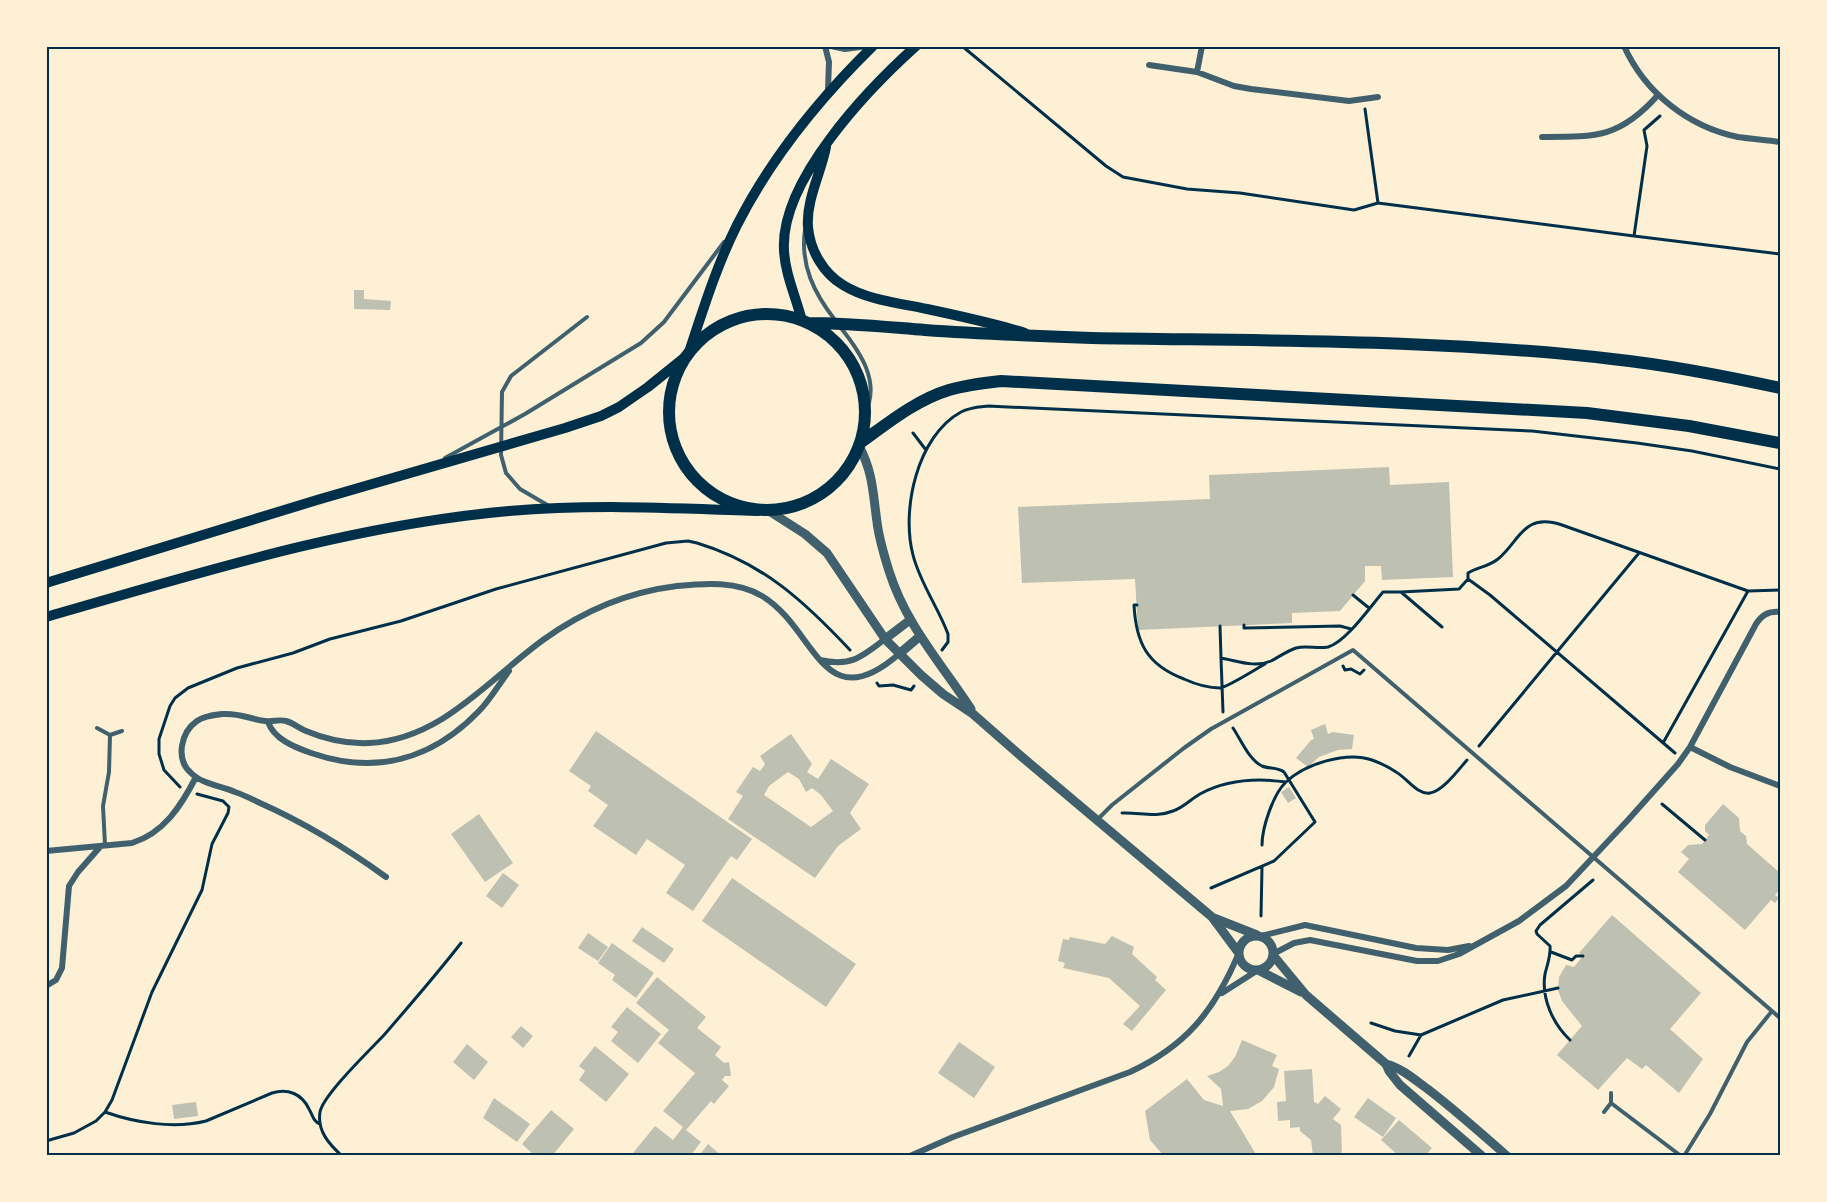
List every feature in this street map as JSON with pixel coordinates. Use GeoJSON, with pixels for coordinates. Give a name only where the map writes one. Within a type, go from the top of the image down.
{"type":"FeatureCollection","features":[{"type":"Feature","properties":{"kind":"highway"},"geometry":{"type":"LineString","coordinates":[[805,322],[829,337],[849,358],[861,384],[865,413],[860,445],[844,474],[820,495],[801,505],[764,511],[742,508],[712,494],[688,472],[673,442],[668,410],[674,378],[687,354],[716,327],[748,315],[771,314],[805,322],[1037,336],[1403,344],[1497,349],[1612,358],[1722,375],[1780,388]]}},
{"type":"Feature","properties":{"kind":"highway"},"geometry":{"type":"LineString","coordinates":[[860,445],[890,422],[929,398],[966,386],[1009,381],[1587,413],[1689,426],[1780,444]]}},
{"type":"Feature","properties":{"kind":"main road"},"geometry":{"type":"LineString","coordinates":[[46,584],[317,500],[565,428],[611,412],[634,398],[687,354],[711,287],[737,225],[774,162],[828,93],[873,46]]}},
{"type":"Feature","properties":{"kind":"main road"},"geometry":{"type":"LineString","coordinates":[[805,322],[785,263],[785,230],[792,202],[812,165],[866,95],[916,46]]}},
{"type":"Feature","properties":{"kind":"main road"},"geometry":{"type":"LineString","coordinates":[[825,147],[809,212],[810,239],[823,267],[843,285],[880,299],[972,318],[1037,336]]}},
{"type":"Feature","properties":{"kind":"main road"},"geometry":{"type":"LineString","coordinates":[[46,617],[307,544],[437,520],[552,508],[611,507],[764,511]]}},
{"type":"Feature","properties":{"kind":"street"},"geometry":{"type":"LineString","coordinates":[[825,46],[830,72],[828,93]]}},
{"type":"Feature","properties":{"kind":"street"},"geometry":{"type":"LineString","coordinates":[[831,46],[845,49],[868,46]]}},
{"type":"Feature","properties":{"kind":"street"},"geometry":{"type":"LineString","coordinates":[[1197,72],[1202,46]]}},
{"type":"Feature","properties":{"kind":"street"},"geometry":{"type":"LineString","coordinates":[[1624,46],[1635,67],[1658,95],[1682,113],[1711,128],[1738,136],[1780,142]]}},
{"type":"Feature","properties":{"kind":"street"},"geometry":{"type":"LineString","coordinates":[[1149,64],[1197,72],[1251,90],[1333,100],[1363,100],[1378,97]]}},
{"type":"Feature","properties":{"kind":"street"},"geometry":{"type":"LineString","coordinates":[[1542,138],[1586,137],[1614,129],[1641,114],[1658,95]]}},
{"type":"Feature","properties":{"kind":"street"},"geometry":{"type":"LineString","coordinates":[[860,445],[871,473],[877,524],[897,592],[920,637],[974,714]]}},
{"type":"Feature","properties":{"kind":"street"},"geometry":{"type":"LineString","coordinates":[[764,511],[805,534],[827,553],[885,639],[921,675],[943,694],[974,714],[1212,917],[1238,953],[1243,964],[1306,995]]}},
{"type":"Feature","properties":{"kind":"street"},"geometry":{"type":"LineString","coordinates":[[386,877],[317,831],[260,803],[196,777],[184,764],[182,752],[185,734],[199,719],[234,714],[268,722],[278,719],[287,721],[329,739],[349,742],[369,743],[413,734],[445,718],[557,631],[603,605],[645,592],[672,587],[709,584],[745,589],[763,597],[787,618],[820,660],[842,677],[857,678],[870,675],[881,669],[920,637]]}},
{"type":"Feature","properties":{"kind":"street"},"geometry":{"type":"LineString","coordinates":[[1273,954],[1294,943],[1310,940],[1417,961],[1438,961],[1459,954],[1519,921],[1566,886],[1594,858],[1681,759],[1690,747],[1761,616],[1780,612]]}},
{"type":"Feature","properties":{"kind":"street"},"geometry":{"type":"LineString","coordinates":[[820,660],[838,663],[857,659],[910,620]]}},
{"type":"Feature","properties":{"kind":"street"},"geometry":{"type":"LineString","coordinates":[[268,722],[271,731],[279,738],[303,750],[342,762],[380,762],[407,757],[424,752],[449,738],[479,711],[513,665]]}},
{"type":"Feature","properties":{"kind":"street"},"geometry":{"type":"LineString","coordinates":[[1690,747],[1731,767],[1780,786]]}},
{"type":"Feature","properties":{"kind":"street"},"geometry":{"type":"LineString","coordinates":[[46,851],[132,843],[140,840],[156,831],[170,819],[196,777]]}},
{"type":"Feature","properties":{"kind":"street"},"geometry":{"type":"LineString","coordinates":[[46,986],[56,980],[62,968],[69,886],[78,872],[103,846]]}},
{"type":"Feature","properties":{"kind":"street"},"geometry":{"type":"LineString","coordinates":[[1212,917],[1260,936],[1269,941],[1273,950],[1269,965],[1219,996]]}},
{"type":"Feature","properties":{"kind":"street"},"geometry":{"type":"LineString","coordinates":[[910,1155],[1142,1066],[1177,1044],[1197,1024],[1219,996],[1240,944],[1252,936],[1305,925],[1416,948],[1448,950],[1477,943]]}},
{"type":"Feature","properties":{"kind":"street"},"geometry":{"type":"LineString","coordinates":[[1273,954],[1306,995],[1386,1064],[1407,1074],[1507,1155]]}},
{"type":"Feature","properties":{"kind":"street"},"geometry":{"type":"LineString","coordinates":[[1386,1064],[1400,1085],[1482,1155]]}},
{"type":"Feature","properties":{"kind":"lane"},"geometry":{"type":"LineString","coordinates":[[809,212],[803,238],[806,268],[815,291],[860,354],[871,389],[871,400],[865,413]]}},
{"type":"Feature","properties":{"kind":"lane"},"geometry":{"type":"LineString","coordinates":[[429,467],[502,428],[632,349],[649,336],[670,315],[737,225]]}},
{"type":"Feature","properties":{"kind":"lane"},"geometry":{"type":"LineString","coordinates":[[552,508],[520,489],[512,482],[503,467],[502,392],[507,381],[587,317]]}},
{"type":"Feature","properties":{"kind":"lane"},"geometry":{"type":"LineString","coordinates":[[1098,820],[1112,805],[1211,729],[1353,650],[1780,1018]]}},
{"type":"Feature","properties":{"kind":"lane"},"geometry":{"type":"LineString","coordinates":[[97,728],[110,735]]}},
{"type":"Feature","properties":{"kind":"lane"},"geometry":{"type":"LineString","coordinates":[[110,735],[122,730]]}},
{"type":"Feature","properties":{"kind":"lane"},"geometry":{"type":"LineString","coordinates":[[103,846],[103,806],[109,772],[110,735]]}},
{"type":"Feature","properties":{"kind":"lane"},"geometry":{"type":"LineString","coordinates":[[1611,1103],[1682,1155],[1710,1114],[1747,1042],[1772,1011]]}},
{"type":"Feature","properties":{"kind":"lane"},"geometry":{"type":"LineString","coordinates":[[1604,1112],[1611,1103],[1611,1094]]}},
{"type":"Feature","properties":{"kind":"path"},"geometry":{"type":"LineString","coordinates":[[962,46],[1106,166],[1123,177],[1187,189],[1240,193],[1354,210],[1378,203],[1780,254]]}},
{"type":"Feature","properties":{"kind":"path"},"geometry":{"type":"LineString","coordinates":[[1363,100],[1378,203]]}},
{"type":"Feature","properties":{"kind":"path"},"geometry":{"type":"LineString","coordinates":[[1634,236],[1647,146],[1644,130],[1660,116]]}},
{"type":"Feature","properties":{"kind":"path"},"geometry":{"type":"LineString","coordinates":[[935,659],[946,646],[948,634],[918,570],[910,537],[911,497],[918,468],[933,438],[952,418],[974,407],[1532,431],[1637,442],[1780,469]]}},
{"type":"Feature","properties":{"kind":"path"},"geometry":{"type":"LineString","coordinates":[[913,433],[926,450]]}},
{"type":"Feature","properties":{"kind":"path"},"geometry":{"type":"LineString","coordinates":[[1137,605],[1134,605],[1138,634],[1142,646],[1152,660],[1169,673],[1181,678],[1222,688],[1299,647],[1331,646],[1338,642],[1383,592],[1459,589],[1468,579],[1468,573],[1494,562],[1523,530],[1540,523],[1557,523],[1748,591],[1780,590]]}},
{"type":"Feature","properties":{"kind":"path"},"geometry":{"type":"LineString","coordinates":[[46,1141],[87,1127],[105,1112],[117,1089],[152,992],[199,898],[212,844],[228,813],[229,807],[223,801],[189,791],[172,781],[161,762],[159,746],[161,730],[170,706],[188,688],[237,668],[293,653],[330,639],[401,621],[496,589],[666,543],[688,541],[756,568],[780,584],[799,599],[857,659]]}},
{"type":"Feature","properties":{"kind":"path"},"geometry":{"type":"LineString","coordinates":[[1262,845],[1263,828],[1279,792],[1289,782],[1323,762],[1342,758],[1374,760],[1396,772],[1419,791],[1428,794],[1447,782],[1639,553]]}},
{"type":"Feature","properties":{"kind":"path"},"geometry":{"type":"LineString","coordinates":[[1468,579],[1490,595],[1681,759]]}},
{"type":"Feature","properties":{"kind":"path"},"geometry":{"type":"LineString","coordinates":[[1663,743],[1748,591]]}},
{"type":"Feature","properties":{"kind":"path"},"geometry":{"type":"LineString","coordinates":[[1401,592],[1443,627]]}},
{"type":"Feature","properties":{"kind":"path"},"geometry":{"type":"LineString","coordinates":[[1353,596],[1369,608]]}},
{"type":"Feature","properties":{"kind":"path"},"geometry":{"type":"LineString","coordinates":[[1244,625],[1244,628],[1340,626],[1351,629]]}},
{"type":"Feature","properties":{"kind":"path"},"geometry":{"type":"LineString","coordinates":[[1220,626],[1222,711],[1228,720]]}},
{"type":"Feature","properties":{"kind":"path"},"geometry":{"type":"LineString","coordinates":[[1221,658],[1251,664],[1269,662]]}},
{"type":"Feature","properties":{"kind":"path"},"geometry":{"type":"LineString","coordinates":[[870,675],[879,686],[887,684],[911,690],[921,675]]}},
{"type":"Feature","properties":{"kind":"path"},"geometry":{"type":"LineString","coordinates":[[1211,888],[1280,857],[1315,822],[1281,769],[1262,766],[1253,760],[1240,738]]}},
{"type":"Feature","properties":{"kind":"path"},"geometry":{"type":"LineString","coordinates":[[1122,813],[1152,815],[1171,812],[1200,794],[1235,782],[1256,780],[1289,782]]}},
{"type":"Feature","properties":{"kind":"path"},"geometry":{"type":"LineString","coordinates":[[1662,804],[1704,840]]}},
{"type":"Feature","properties":{"kind":"path"},"geometry":{"type":"LineString","coordinates":[[1262,867],[1262,916]]}},
{"type":"Feature","properties":{"kind":"path"},"geometry":{"type":"LineString","coordinates":[[1570,1040],[1557,1026],[1551,1015],[1544,978],[1551,952],[1549,944],[1537,934],[1537,927],[1593,880]]}},
{"type":"Feature","properties":{"kind":"path"},"geometry":{"type":"LineString","coordinates":[[342,1155],[326,1140],[320,1125],[321,1109],[326,1099],[384,1035],[461,943]]}},
{"type":"Feature","properties":{"kind":"path"},"geometry":{"type":"LineString","coordinates":[[1551,952],[1572,960],[1576,956],[1583,956]]}},
{"type":"Feature","properties":{"kind":"path"},"geometry":{"type":"LineString","coordinates":[[1371,1023],[1395,1031],[1422,1035],[1503,1000],[1558,988]]}},
{"type":"Feature","properties":{"kind":"path"},"geometry":{"type":"LineString","coordinates":[[1409,1056],[1422,1035]]}},
{"type":"Feature","properties":{"kind":"path"},"geometry":{"type":"LineString","coordinates":[[105,1112],[143,1122],[195,1124],[225,1114],[272,1093],[283,1091],[301,1098],[308,1106],[313,1119],[320,1125]]}},
{"type":"Feature","properties":{"kind":"building"},"geometry":{"type":"Polygon","coordinates":[[[354,290],[364,290],[364,299],[391,301],[390,310],[354,309],[354,290]]]}},
{"type":"Feature","properties":{"kind":"building"},"geometry":{"type":"Polygon","coordinates":[[[1389,467],[1390,485],[1449,482],[1453,577],[1382,580],[1381,566],[1365,566],[1365,581],[1340,611],[1292,613],[1292,623],[1138,630],[1135,579],[1022,583],[1018,507],[1210,499],[1209,475],[1389,467]]]}},
{"type":"Feature","properties":{"kind":"building"},"geometry":{"type":"Polygon","coordinates":[[[1325,724],[1328,734],[1333,732],[1354,735],[1352,749],[1338,750],[1319,757],[1308,767],[1296,758],[1314,739],[1311,730],[1325,724]]]}},
{"type":"Feature","properties":{"kind":"building"},"geometry":{"type":"Polygon","coordinates":[[[596,731],[752,839],[737,860],[731,856],[693,911],[666,893],[685,865],[647,839],[636,855],[593,826],[608,805],[588,791],[591,786],[569,771],[596,731]]]}},
{"type":"Feature","properties":{"kind":"building"},"geometry":{"type":"Polygon","coordinates":[[[791,734],[812,764],[807,772],[818,779],[831,759],[869,784],[850,813],[861,829],[838,846],[815,878],[728,819],[743,796],[736,792],[753,767],[760,771],[765,764],[760,756],[791,734]],[[788,772],[769,786],[764,795],[811,827],[833,811],[821,795],[812,788],[806,792],[799,779],[788,772]]]}},
{"type":"Feature","properties":{"kind":"building"},"geometry":{"type":"Polygon","coordinates":[[[1289,787],[1296,798],[1288,803],[1281,792],[1289,787]]]}},
{"type":"Feature","properties":{"kind":"building"},"geometry":{"type":"Polygon","coordinates":[[[1723,804],[1739,818],[1740,831],[1746,836],[1747,844],[1780,873],[1780,889],[1775,895],[1779,898],[1775,903],[1771,900],[1745,930],[1678,872],[1689,859],[1681,852],[1688,845],[1702,844],[1709,835],[1705,831],[1705,825],[1723,804]]]}},
{"type":"Feature","properties":{"kind":"building"},"geometry":{"type":"Polygon","coordinates":[[[479,814],[513,863],[485,882],[451,834],[479,814]]]}},
{"type":"Feature","properties":{"kind":"building"},"geometry":{"type":"Polygon","coordinates":[[[503,873],[519,885],[502,908],[486,896],[503,873]]]}},
{"type":"Feature","properties":{"kind":"building"},"geometry":{"type":"Polygon","coordinates":[[[732,878],[856,964],[826,1007],[702,921],[732,878]]]}},
{"type":"Feature","properties":{"kind":"building"},"geometry":{"type":"Polygon","coordinates":[[[1612,915],[1701,993],[1670,1029],[1703,1059],[1679,1093],[1646,1065],[1642,1069],[1627,1058],[1598,1090],[1557,1055],[1582,1026],[1562,1001],[1558,990],[1559,977],[1566,965],[1574,967],[1583,956],[1579,953],[1612,915]]]}},
{"type":"Feature","properties":{"kind":"building"},"geometry":{"type":"Polygon","coordinates":[[[642,927],[674,949],[664,963],[632,941],[642,927]]]}},
{"type":"Feature","properties":{"kind":"building"},"geometry":{"type":"Polygon","coordinates":[[[588,933],[608,947],[598,961],[578,948],[588,933]]]}},
{"type":"Feature","properties":{"kind":"building"},"geometry":{"type":"Polygon","coordinates":[[[1112,936],[1134,947],[1132,954],[1157,977],[1155,980],[1166,990],[1132,1031],[1123,1024],[1140,1006],[1109,978],[1063,968],[1065,963],[1058,961],[1063,939],[1069,940],[1070,937],[1105,944],[1112,936]]]}},
{"type":"Feature","properties":{"kind":"building"},"geometry":{"type":"Polygon","coordinates":[[[612,943],[654,973],[636,998],[612,980],[615,975],[598,963],[612,943]]]}},
{"type":"Feature","properties":{"kind":"building"},"geometry":{"type":"Polygon","coordinates":[[[657,977],[706,1017],[697,1028],[721,1047],[715,1055],[724,1063],[729,1062],[731,1076],[725,1076],[722,1080],[729,1086],[714,1104],[711,1101],[686,1130],[701,1142],[690,1156],[636,1156],[633,1153],[655,1126],[673,1140],[683,1127],[663,1111],[695,1073],[658,1043],[669,1030],[636,1003],[657,977]]]}},
{"type":"Feature","properties":{"kind":"building"},"geometry":{"type":"Polygon","coordinates":[[[627,1007],[661,1034],[638,1063],[611,1041],[618,1032],[611,1027],[627,1007]]]}},
{"type":"Feature","properties":{"kind":"building"},"geometry":{"type":"Polygon","coordinates":[[[521,1026],[533,1036],[523,1048],[511,1037],[521,1026]]]}},
{"type":"Feature","properties":{"kind":"building"},"geometry":{"type":"Polygon","coordinates":[[[1242,1040],[1277,1055],[1272,1066],[1279,1069],[1274,1087],[1262,1101],[1248,1109],[1230,1111],[1257,1156],[1164,1156],[1150,1140],[1145,1111],[1187,1079],[1204,1100],[1223,1106],[1221,1089],[1207,1076],[1228,1066],[1235,1057],[1242,1040]]]}},
{"type":"Feature","properties":{"kind":"building"},"geometry":{"type":"Polygon","coordinates":[[[959,1042],[995,1067],[974,1098],[938,1073],[959,1042]]]}},
{"type":"Feature","properties":{"kind":"building"},"geometry":{"type":"Polygon","coordinates":[[[467,1044],[488,1062],[474,1080],[453,1062],[467,1044]]]}},
{"type":"Feature","properties":{"kind":"building"},"geometry":{"type":"Polygon","coordinates":[[[595,1046],[629,1074],[606,1102],[579,1080],[585,1071],[579,1066],[595,1046]]]}},
{"type":"Feature","properties":{"kind":"building"},"geometry":{"type":"Polygon","coordinates":[[[1312,1069],[1314,1102],[1318,1104],[1325,1096],[1341,1109],[1333,1119],[1341,1125],[1342,1156],[1313,1156],[1311,1140],[1300,1131],[1300,1127],[1290,1128],[1290,1120],[1278,1121],[1277,1102],[1286,1101],[1284,1071],[1312,1069]]]}},
{"type":"Feature","properties":{"kind":"building"},"geometry":{"type":"Polygon","coordinates":[[[494,1098],[530,1124],[517,1142],[483,1118],[494,1098]]]}},
{"type":"Feature","properties":{"kind":"building"},"geometry":{"type":"Polygon","coordinates":[[[1368,1098],[1396,1118],[1383,1137],[1354,1117],[1368,1098]]]}},
{"type":"Feature","properties":{"kind":"building"},"geometry":{"type":"Polygon","coordinates":[[[196,1102],[198,1116],[174,1119],[172,1105],[196,1102]]]}},
{"type":"Feature","properties":{"kind":"building"},"geometry":{"type":"Polygon","coordinates":[[[551,1110],[574,1129],[552,1156],[535,1156],[522,1144],[551,1110]]]}},
{"type":"Feature","properties":{"kind":"building"},"geometry":{"type":"Polygon","coordinates":[[[1399,1120],[1432,1148],[1425,1156],[1399,1156],[1381,1140],[1399,1120]]]}},
{"type":"Feature","properties":{"kind":"building"},"geometry":{"type":"Polygon","coordinates":[[[708,1144],[722,1156],[699,1156],[708,1144]]]}}]}
